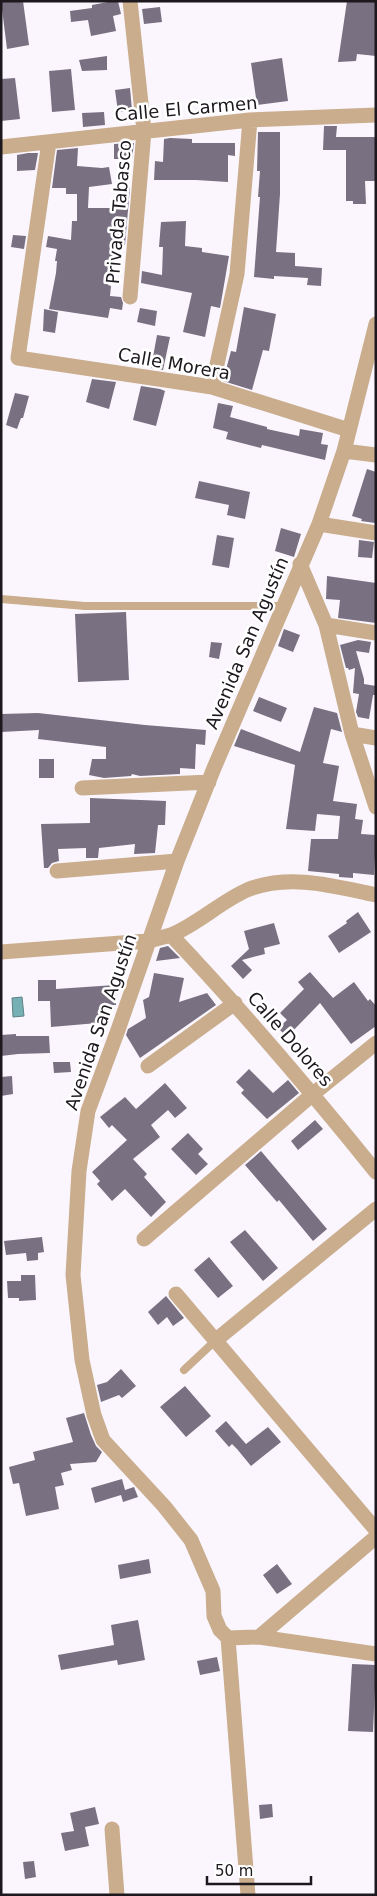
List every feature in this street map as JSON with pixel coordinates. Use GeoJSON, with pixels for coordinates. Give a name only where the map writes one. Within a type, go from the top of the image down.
{"type":"FeatureCollection","features":[{"type":"Feature","properties":{"kind":"street","name":"Privada Tabasco"},"geometry":{"type":"LineString","coordinates":[[130,1],[144,131],[130,297]]}},
{"type":"Feature","properties":{"kind":"street","name":"Calle El Carmen"},"geometry":{"type":"LineString","coordinates":[[1,147],[250,120],[376,115]]}},
{"type":"Feature","properties":{"kind":"street"},"geometry":{"type":"LineString","coordinates":[[212,387],[237,274],[250,120]]}},
{"type":"Feature","properties":{"kind":"street","name":"Calle Morera"},"geometry":{"type":"LineString","coordinates":[[49,142],[18,358],[212,387],[349,430]]}},
{"type":"Feature","properties":{"kind":"street","name":"Avenida San Agustín"},"geometry":{"type":"LineString","coordinates":[[228,1638],[220,1630],[214,1616],[213,1591],[190,1540],[164,1506],[103,1440],[94,1415],[82,1360],[73,1275],[78,1171],[88,1111],[177,860],[300,564],[319,524],[344,452],[376,324]]}},
{"type":"Feature","properties":{"kind":"street"},"geometry":{"type":"LineString","coordinates":[[344,452],[376,455]]}},
{"type":"Feature","properties":{"kind":"street"},"geometry":{"type":"LineString","coordinates":[[319,524],[376,533]]}},
{"type":"Feature","properties":{"kind":"street"},"geometry":{"type":"LineString","coordinates":[[300,564],[326,625],[352,734],[376,807]]}},
{"type":"Feature","properties":{"kind":"street"},"geometry":{"type":"LineString","coordinates":[[326,625],[376,633]]}},
{"type":"Feature","properties":{"kind":"street"},"geometry":{"type":"LineString","coordinates":[[352,734],[376,738]]}},
{"type":"Feature","properties":{"kind":"street"},"geometry":{"type":"LineString","coordinates":[[82,788],[209,782]]}},
{"type":"Feature","properties":{"kind":"street"},"geometry":{"type":"LineString","coordinates":[[57,871],[177,860]]}},
{"type":"Feature","properties":{"kind":"street"},"geometry":{"type":"LineString","coordinates":[[1,952],[148,941],[171,934],[246,891],[267,884],[288,881],[324,884],[376,895]]}},
{"type":"Feature","properties":{"kind":"street","name":"Calle Dolores"},"geometry":{"type":"LineString","coordinates":[[171,934],[235,1002],[376,1172]]}},
{"type":"Feature","properties":{"kind":"street"},"geometry":{"type":"LineString","coordinates":[[148,1066],[235,1002]]}},
{"type":"Feature","properties":{"kind":"street"},"geometry":{"type":"LineString","coordinates":[[144,1239],[313,1094],[376,1043]]}},
{"type":"Feature","properties":{"kind":"street"},"geometry":{"type":"LineString","coordinates":[[216,1340],[376,1209]]}},
{"type":"Feature","properties":{"kind":"street"},"geometry":{"type":"LineString","coordinates":[[176,1294],[376,1530]]}},
{"type":"Feature","properties":{"kind":"street"},"geometry":{"type":"LineString","coordinates":[[260,1637],[376,1537]]}},
{"type":"Feature","properties":{"kind":"street"},"geometry":{"type":"LineString","coordinates":[[248,1895],[228,1638],[260,1637],[376,1654]]}},
{"type":"Feature","properties":{"kind":"street"},"geometry":{"type":"LineString","coordinates":[[112,1830],[117,1895]]}},
{"type":"Feature","properties":{"kind":"lane"},"geometry":{"type":"LineString","coordinates":[[1,599],[85,606],[283,606]]}},
{"type":"Feature","properties":{"kind":"lane"},"geometry":{"type":"LineString","coordinates":[[184,1370],[216,1340]]}},
{"type":"Feature","properties":{"kind":"water"},"geometry":{"type":"Polygon","coordinates":[[[22,997],[24,1016],[13,1017],[12,998],[22,997]]]}},
{"type":"Feature","properties":{"kind":"building"},"geometry":{"type":"Polygon","coordinates":[[[1,1],[23,1],[29,45],[7,49],[1,1]]]}},
{"type":"Feature","properties":{"kind":"building"},"geometry":{"type":"Polygon","coordinates":[[[118,1],[121,14],[113,16],[116,31],[91,36],[88,20],[71,22],[70,11],[92,8],[92,5],[118,1]]]}},
{"type":"Feature","properties":{"kind":"building"},"geometry":{"type":"Polygon","coordinates":[[[347,1],[376,1],[376,56],[357,54],[356,61],[338,62],[347,1]]]}},
{"type":"Feature","properties":{"kind":"building"},"geometry":{"type":"Polygon","coordinates":[[[160,7],[162,22],[144,24],[142,9],[160,7]]]}},
{"type":"Feature","properties":{"kind":"building"},"geometry":{"type":"Polygon","coordinates":[[[107,56],[107,70],[82,71],[79,60],[107,56]]]}},
{"type":"Feature","properties":{"kind":"building"},"geometry":{"type":"Polygon","coordinates":[[[282,58],[288,101],[257,105],[251,63],[282,58]]]}},
{"type":"Feature","properties":{"kind":"building"},"geometry":{"type":"Polygon","coordinates":[[[71,69],[75,110],[52,112],[49,71],[71,69]]]}},
{"type":"Feature","properties":{"kind":"building"},"geometry":{"type":"Polygon","coordinates":[[[15,78],[20,119],[1,121],[1,79],[15,78]]]}},
{"type":"Feature","properties":{"kind":"building"},"geometry":{"type":"Polygon","coordinates":[[[130,88],[132,110],[118,112],[115,90],[130,88]]]}},
{"type":"Feature","properties":{"kind":"building"},"geometry":{"type":"Polygon","coordinates":[[[104,112],[105,125],[83,127],[82,113],[104,112]]]}},
{"type":"Feature","properties":{"kind":"building"},"geometry":{"type":"Polygon","coordinates":[[[324,126],[337,126],[336,137],[376,137],[376,181],[365,181],[366,204],[353,204],[353,201],[346,201],[346,150],[323,150],[324,126]]]}},
{"type":"Feature","properties":{"kind":"building"},"geometry":{"type":"Polygon","coordinates":[[[258,132],[280,132],[280,194],[276,252],[295,253],[295,266],[322,268],[321,286],[307,285],[308,278],[274,276],[274,279],[254,277],[260,197],[258,197],[260,171],[257,171],[258,132]]]}},
{"type":"Feature","properties":{"kind":"building"},"geometry":{"type":"Polygon","coordinates":[[[164,139],[192,139],[192,143],[235,143],[235,156],[228,155],[228,182],[154,180],[155,161],[163,162],[164,139]]]}},
{"type":"Feature","properties":{"kind":"building"},"geometry":{"type":"Polygon","coordinates":[[[134,143],[132,159],[114,159],[114,144],[134,143]]]}},
{"type":"Feature","properties":{"kind":"building"},"geometry":{"type":"Polygon","coordinates":[[[78,148],[77,166],[109,167],[112,184],[89,187],[88,208],[116,208],[117,188],[130,187],[125,245],[115,244],[108,285],[111,286],[110,296],[121,297],[123,303],[122,310],[110,308],[108,318],[49,309],[56,273],[57,249],[46,247],[48,236],[71,240],[72,221],[77,221],[77,194],[66,194],[66,188],[52,188],[57,150],[78,148]]]}},
{"type":"Feature","properties":{"kind":"building"},"geometry":{"type":"Polygon","coordinates":[[[38,153],[35,170],[17,171],[17,155],[38,153]]]}},
{"type":"Feature","properties":{"kind":"building"},"geometry":{"type":"Polygon","coordinates":[[[186,221],[185,246],[202,248],[202,252],[229,256],[220,308],[211,306],[205,337],[183,332],[192,293],[141,283],[142,271],[162,275],[163,247],[159,247],[161,222],[186,221]]]}},
{"type":"Feature","properties":{"kind":"building"},"geometry":{"type":"Polygon","coordinates":[[[13,235],[26,236],[24,249],[11,247],[13,235]]]}},
{"type":"Feature","properties":{"kind":"building"},"geometry":{"type":"Polygon","coordinates":[[[244,307],[276,314],[269,351],[263,350],[252,390],[223,381],[231,351],[236,352],[244,307]]]}},
{"type":"Feature","properties":{"kind":"building"},"geometry":{"type":"Polygon","coordinates":[[[140,308],[157,311],[155,326],[137,322],[140,308]]]}},
{"type":"Feature","properties":{"kind":"building"},"geometry":{"type":"Polygon","coordinates":[[[44,309],[58,312],[55,333],[43,331],[44,309]]]}},
{"type":"Feature","properties":{"kind":"building"},"geometry":{"type":"Polygon","coordinates":[[[157,335],[170,337],[163,370],[151,368],[157,335]]]}},
{"type":"Feature","properties":{"kind":"building"},"geometry":{"type":"Polygon","coordinates":[[[92,379],[116,382],[109,409],[86,402],[92,379]]]}},
{"type":"Feature","properties":{"kind":"building"},"geometry":{"type":"Polygon","coordinates":[[[141,386],[165,391],[156,426],[133,420],[141,386]]]}},
{"type":"Feature","properties":{"kind":"building"},"geometry":{"type":"Polygon","coordinates":[[[15,393],[29,396],[23,418],[21,418],[17,429],[6,425],[15,393]]]}},
{"type":"Feature","properties":{"kind":"building"},"geometry":{"type":"Polygon","coordinates":[[[218,403],[233,406],[230,417],[267,427],[267,429],[299,436],[300,429],[323,433],[321,444],[328,445],[325,460],[262,445],[261,448],[226,439],[228,432],[213,428],[218,403]]]}},
{"type":"Feature","properties":{"kind":"building"},"geometry":{"type":"Polygon","coordinates":[[[367,469],[376,472],[375,523],[361,521],[362,519],[352,516],[367,469]]]}},
{"type":"Feature","properties":{"kind":"building"},"geometry":{"type":"Polygon","coordinates":[[[199,481],[250,492],[245,519],[227,515],[229,505],[195,498],[199,481]]]}},
{"type":"Feature","properties":{"kind":"building"},"geometry":{"type":"Polygon","coordinates":[[[281,528],[301,534],[294,557],[275,551],[281,528]]]}},
{"type":"Feature","properties":{"kind":"building"},"geometry":{"type":"Polygon","coordinates":[[[217,535],[234,538],[229,568],[212,565],[217,535]]]}},
{"type":"Feature","properties":{"kind":"building"},"geometry":{"type":"Polygon","coordinates":[[[359,540],[374,542],[372,558],[358,557],[359,540]]]}},
{"type":"Feature","properties":{"kind":"building"},"geometry":{"type":"Polygon","coordinates":[[[327,576],[376,583],[376,623],[338,618],[340,600],[326,599],[327,576]]]}},
{"type":"Feature","properties":{"kind":"building"},"geometry":{"type":"Polygon","coordinates":[[[126,612],[129,680],[78,682],[75,614],[126,612]]]}},
{"type":"Feature","properties":{"kind":"building"},"geometry":{"type":"Polygon","coordinates":[[[284,629],[300,635],[293,652],[278,646],[284,629]]]}},
{"type":"Feature","properties":{"kind":"building"},"geometry":{"type":"Polygon","coordinates":[[[358,640],[371,642],[369,653],[356,651],[364,684],[376,686],[376,695],[373,695],[369,719],[358,717],[356,712],[359,694],[353,693],[355,668],[349,670],[346,668],[340,645],[358,640]]]}},
{"type":"Feature","properties":{"kind":"building"},"geometry":{"type":"Polygon","coordinates":[[[211,642],[222,643],[219,659],[209,657],[211,642]]]}},
{"type":"Feature","properties":{"kind":"building"},"geometry":{"type":"Polygon","coordinates":[[[259,697],[287,708],[281,722],[253,711],[259,697]]]}},
{"type":"Feature","properties":{"kind":"building"},"geometry":{"type":"Polygon","coordinates":[[[314,707],[337,713],[342,732],[331,729],[323,763],[339,766],[333,801],[357,804],[355,819],[363,820],[361,834],[376,835],[374,875],[353,873],[353,878],[339,877],[339,874],[308,871],[311,839],[338,839],[340,816],[317,814],[315,831],[286,829],[295,765],[234,746],[241,729],[300,752],[314,707]]]}},
{"type":"Feature","properties":{"kind":"building"},"geometry":{"type":"Polygon","coordinates":[[[38,713],[206,730],[205,745],[196,744],[195,769],[180,768],[180,774],[140,776],[132,774],[131,776],[104,778],[89,775],[92,759],[106,759],[106,747],[38,739],[39,730],[1,732],[1,714],[38,713]]]}},
{"type":"Feature","properties":{"kind":"building"},"geometry":{"type":"Polygon","coordinates":[[[39,759],[54,759],[54,778],[39,778],[39,759]]]}},
{"type":"Feature","properties":{"kind":"building"},"geometry":{"type":"Polygon","coordinates":[[[90,798],[166,801],[165,825],[158,825],[155,853],[134,854],[135,844],[99,848],[98,858],[86,858],[86,848],[58,849],[59,861],[52,863],[48,868],[44,868],[41,824],[90,823],[90,798]]]}},
{"type":"Feature","properties":{"kind":"building"},"geometry":{"type":"Polygon","coordinates":[[[358,912],[371,932],[339,953],[328,936],[347,923],[346,921],[358,912]]]}},
{"type":"Feature","properties":{"kind":"building"},"geometry":{"type":"Polygon","coordinates":[[[274,923],[280,944],[264,948],[265,954],[242,960],[252,970],[243,979],[231,966],[249,949],[244,931],[274,923]]]}},
{"type":"Feature","properties":{"kind":"building"},"geometry":{"type":"Polygon","coordinates":[[[168,946],[180,958],[156,961],[160,948],[168,946]]]}},
{"type":"Feature","properties":{"kind":"building"},"geometry":{"type":"Polygon","coordinates":[[[310,972],[333,998],[354,982],[368,1001],[370,999],[376,1006],[376,1026],[351,1044],[320,1003],[287,1037],[278,1028],[287,1020],[280,1013],[304,989],[298,982],[310,972]]]}},
{"type":"Feature","properties":{"kind":"building"},"geometry":{"type":"Polygon","coordinates":[[[154,973],[184,978],[179,1002],[207,993],[216,1005],[140,1058],[126,1035],[128,1029],[146,1018],[143,1000],[149,997],[154,973]]]}},
{"type":"Feature","properties":{"kind":"building"},"geometry":{"type":"Polygon","coordinates":[[[38,980],[56,980],[56,989],[115,985],[116,1005],[107,1005],[109,1022],[51,1027],[50,1001],[38,1001],[38,980]]]}},
{"type":"Feature","properties":{"kind":"building"},"geometry":{"type":"Polygon","coordinates":[[[16,1034],[16,1036],[49,1036],[50,1053],[1,1056],[1,1035],[16,1034]]]}},
{"type":"Feature","properties":{"kind":"building"},"geometry":{"type":"Polygon","coordinates":[[[53,1062],[70,1062],[71,1072],[54,1073],[53,1062]]]}},
{"type":"Feature","properties":{"kind":"building"},"geometry":{"type":"Polygon","coordinates":[[[249,1069],[273,1093],[288,1080],[299,1093],[267,1119],[241,1093],[244,1090],[236,1082],[249,1069]]]}},
{"type":"Feature","properties":{"kind":"building"},"geometry":{"type":"Polygon","coordinates":[[[12,1076],[13,1094],[1,1096],[1,1077],[12,1076]]]}},
{"type":"Feature","properties":{"kind":"building"},"geometry":{"type":"Polygon","coordinates":[[[165,1083],[187,1108],[175,1118],[168,1110],[151,1125],[160,1137],[133,1159],[147,1174],[144,1177],[166,1202],[151,1217],[125,1189],[112,1201],[97,1184],[100,1181],[92,1172],[127,1140],[112,1125],[109,1128],[100,1117],[125,1097],[136,1109],[165,1083]]]}},
{"type":"Feature","properties":{"kind":"building"},"geometry":{"type":"Polygon","coordinates":[[[315,1120],[323,1129],[298,1150],[291,1141],[315,1120]]]}},
{"type":"Feature","properties":{"kind":"building"},"geometry":{"type":"Polygon","coordinates":[[[188,1133],[203,1149],[198,1154],[208,1164],[196,1175],[171,1149],[188,1133]]]}},
{"type":"Feature","properties":{"kind":"building"},"geometry":{"type":"Polygon","coordinates":[[[261,1151],[327,1229],[313,1241],[279,1200],[277,1202],[245,1165],[261,1151]]]}},
{"type":"Feature","properties":{"kind":"building"},"geometry":{"type":"Polygon","coordinates":[[[245,1230],[278,1268],[263,1281],[230,1242],[245,1230]]]}},
{"type":"Feature","properties":{"kind":"building"},"geometry":{"type":"Polygon","coordinates":[[[42,1237],[44,1252],[38,1253],[38,1260],[27,1261],[26,1253],[6,1255],[4,1241],[42,1237]]]}},
{"type":"Feature","properties":{"kind":"building"},"geometry":{"type":"Polygon","coordinates":[[[209,1257],[233,1286],[218,1298],[194,1270],[209,1257]]]}},
{"type":"Feature","properties":{"kind":"building"},"geometry":{"type":"Polygon","coordinates":[[[21,1275],[35,1275],[36,1300],[19,1301],[19,1298],[8,1298],[7,1281],[21,1281],[21,1275]]]}},
{"type":"Feature","properties":{"kind":"building"},"geometry":{"type":"Polygon","coordinates":[[[166,1296],[184,1318],[173,1326],[167,1317],[158,1325],[148,1312],[166,1296]]]}},
{"type":"Feature","properties":{"kind":"building"},"geometry":{"type":"Polygon","coordinates":[[[121,1369],[136,1386],[122,1398],[119,1395],[101,1402],[97,1385],[107,1382],[121,1369]]]}},
{"type":"Feature","properties":{"kind":"building"},"geometry":{"type":"Polygon","coordinates":[[[185,1386],[211,1416],[186,1437],[160,1407],[185,1386]]]}},
{"type":"Feature","properties":{"kind":"building"},"geometry":{"type":"Polygon","coordinates":[[[84,1413],[96,1446],[102,1452],[96,1462],[70,1464],[72,1470],[61,1473],[64,1485],[55,1487],[59,1509],[26,1516],[19,1483],[13,1484],[9,1467],[35,1460],[33,1452],[73,1442],[66,1418],[84,1413]]]}},
{"type":"Feature","properties":{"kind":"building"},"geometry":{"type":"Polygon","coordinates":[[[226,1421],[246,1444],[268,1427],[281,1442],[251,1466],[232,1444],[229,1447],[215,1431],[226,1421]]]}},
{"type":"Feature","properties":{"kind":"building"},"geometry":{"type":"Polygon","coordinates":[[[122,1479],[125,1490],[134,1487],[138,1497],[123,1502],[121,1495],[95,1503],[91,1488],[122,1479]]]}},
{"type":"Feature","properties":{"kind":"building"},"geometry":{"type":"Polygon","coordinates":[[[149,1559],[151,1573],[120,1579],[118,1565],[149,1559]]]}},
{"type":"Feature","properties":{"kind":"building"},"geometry":{"type":"Polygon","coordinates":[[[277,1564],[292,1584],[277,1594],[263,1575],[277,1564]]]}},
{"type":"Feature","properties":{"kind":"building"},"geometry":{"type":"Polygon","coordinates":[[[138,1620],[145,1660],[118,1665],[117,1660],[61,1670],[58,1655],[114,1645],[111,1625],[138,1620]]]}},
{"type":"Feature","properties":{"kind":"building"},"geometry":{"type":"Polygon","coordinates":[[[217,1657],[220,1671],[200,1675],[197,1661],[217,1657]]]}},
{"type":"Feature","properties":{"kind":"building"},"geometry":{"type":"Polygon","coordinates":[[[352,1664],[376,1665],[373,1732],[348,1731],[352,1664]]]}},
{"type":"Feature","properties":{"kind":"building"},"geometry":{"type":"Polygon","coordinates":[[[272,1804],[273,1817],[260,1819],[259,1805],[272,1804]]]}},
{"type":"Feature","properties":{"kind":"building"},"geometry":{"type":"Polygon","coordinates":[[[95,1807],[99,1824],[85,1827],[89,1846],[65,1851],[61,1833],[74,1831],[70,1813],[95,1807]]]}},
{"type":"Feature","properties":{"kind":"building"},"geometry":{"type":"Polygon","coordinates":[[[34,1861],[36,1877],[25,1879],[23,1862],[34,1861]]]}}]}
